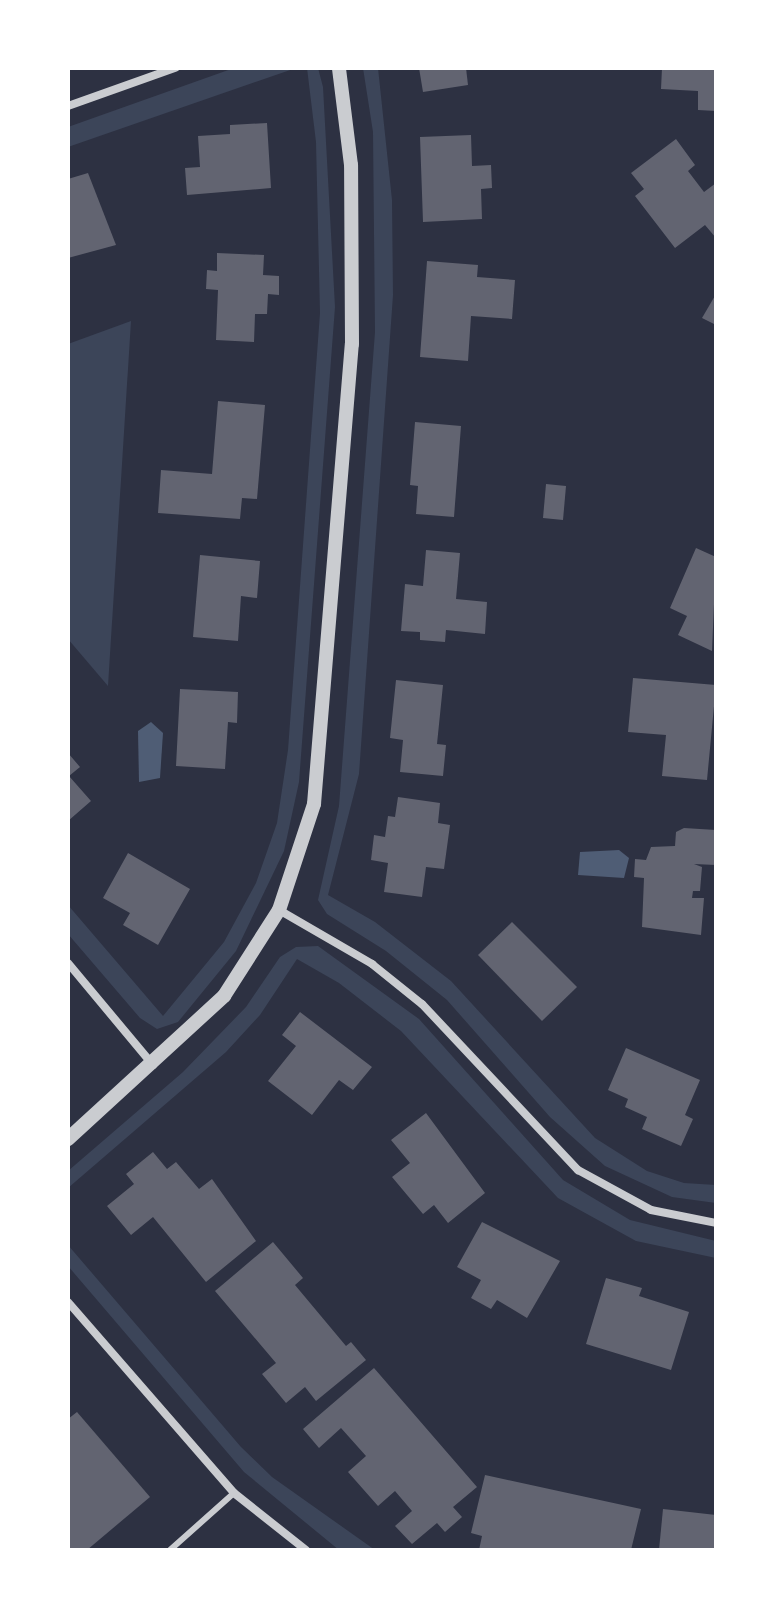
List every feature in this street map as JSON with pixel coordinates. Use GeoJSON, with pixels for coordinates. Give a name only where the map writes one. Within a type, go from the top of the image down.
{"type":"FeatureCollection","features":[{"type":"Feature","properties":{"kind":"street"},"geometry":{"type":"LineString","coordinates":[[68,106],[175,68]]}},
{"type":"Feature","properties":{"kind":"street"},"geometry":{"type":"LineString","coordinates":[[68,1139],[153,1065],[224,996],[279,910],[314,804],[352,344],[351,180],[339,68]]}},
{"type":"Feature","properties":{"kind":"street"},"geometry":{"type":"LineString","coordinates":[[279,910],[372,964],[422,1004],[578,1170],[651,1210],[716,1223]]}},
{"type":"Feature","properties":{"kind":"street"},"geometry":{"type":"LineString","coordinates":[[68,963],[153,1065]]}},
{"type":"Feature","properties":{"kind":"street"},"geometry":{"type":"LineString","coordinates":[[68,1302],[234,1493],[306,1550]]}},
{"type":"Feature","properties":{"kind":"lane"},"geometry":{"type":"LineString","coordinates":[[170,1550],[234,1493]]}},
{"type":"Feature","properties":{"kind":"shaded area"},"geometry":{"type":"Polygon","coordinates":[[[234,68],[296,68],[68,147],[68,127],[234,68]]]}},
{"type":"Feature","properties":{"kind":"shaded area"},"geometry":{"type":"Polygon","coordinates":[[[307,68],[318,68],[323,87],[335,307],[299,782],[284,851],[236,951],[178,1022],[157,1029],[140,1018],[68,934],[68,905],[163,1016],[224,942],[256,883],[277,823],[288,750],[320,313],[316,142],[307,68]]]}},
{"type":"Feature","properties":{"kind":"shaded area"},"geometry":{"type":"Polygon","coordinates":[[[363,68],[378,68],[392,200],[393,295],[359,774],[328,895],[375,922],[451,981],[595,1138],[647,1171],[684,1183],[716,1185],[716,1203],[672,1197],[605,1166],[550,1117],[447,1000],[386,951],[327,914],[318,900],[339,806],[375,332],[373,132],[363,68]]]}},
{"type":"Feature","properties":{"kind":"shaded area"},"geometry":{"type":"Polygon","coordinates":[[[131,321],[108,686],[68,639],[68,344],[131,321]]]}},
{"type":"Feature","properties":{"kind":"shaded area"},"geometry":{"type":"Polygon","coordinates":[[[151,722],[163,733],[160,778],[139,782],[138,731],[151,722]]]}},
{"type":"Feature","properties":{"kind":"shaded area"},"geometry":{"type":"Polygon","coordinates":[[[619,850],[629,858],[624,878],[578,875],[580,852],[619,850]]]}},
{"type":"Feature","properties":{"kind":"shaded area"},"geometry":{"type":"Polygon","coordinates":[[[318,946],[419,1019],[563,1180],[630,1220],[716,1241],[716,1258],[636,1241],[558,1198],[401,1031],[339,983],[297,959],[260,1015],[226,1052],[68,1188],[68,1171],[183,1072],[246,1007],[280,957],[296,947],[318,946]]]}},
{"type":"Feature","properties":{"kind":"shaded area"},"geometry":{"type":"Polygon","coordinates":[[[68,1245],[241,1447],[272,1477],[375,1550],[339,1550],[244,1472],[68,1266],[68,1245]]]}},
{"type":"Feature","properties":{"kind":"building"},"geometry":{"type":"Polygon","coordinates":[[[419,68],[466,68],[468,85],[423,92],[419,68]]]}},
{"type":"Feature","properties":{"kind":"building"},"geometry":{"type":"Polygon","coordinates":[[[662,68],[716,68],[716,111],[698,110],[698,91],[661,89],[662,68]]]}},
{"type":"Feature","properties":{"kind":"building"},"geometry":{"type":"Polygon","coordinates":[[[267,123],[271,188],[187,195],[185,168],[200,167],[198,136],[230,134],[230,125],[267,123]]]}},
{"type":"Feature","properties":{"kind":"building"},"geometry":{"type":"Polygon","coordinates":[[[471,135],[472,166],[491,165],[492,188],[481,189],[482,219],[423,222],[420,137],[471,135]]]}},
{"type":"Feature","properties":{"kind":"building"},"geometry":{"type":"Polygon","coordinates":[[[676,139],[695,165],[688,171],[704,192],[716,183],[716,238],[705,225],[675,248],[635,196],[644,189],[631,173],[676,139]]]}},
{"type":"Feature","properties":{"kind":"building"},"geometry":{"type":"Polygon","coordinates":[[[88,173],[116,245],[68,258],[68,179],[88,173]]]}},
{"type":"Feature","properties":{"kind":"building"},"geometry":{"type":"Polygon","coordinates":[[[217,253],[264,255],[263,275],[279,276],[279,295],[268,294],[267,314],[255,314],[254,342],[216,340],[218,290],[206,289],[207,270],[217,271],[217,253]]]}},
{"type":"Feature","properties":{"kind":"building"},"geometry":{"type":"Polygon","coordinates":[[[427,261],[478,265],[477,277],[515,280],[512,319],[471,316],[468,361],[420,357],[427,261]]]}},
{"type":"Feature","properties":{"kind":"building"},"geometry":{"type":"Polygon","coordinates":[[[716,294],[716,325],[702,318],[716,294]]]}},
{"type":"Feature","properties":{"kind":"building"},"geometry":{"type":"Polygon","coordinates":[[[218,401],[265,405],[257,499],[242,498],[240,519],[158,513],[161,470],[212,474],[218,401]]]}},
{"type":"Feature","properties":{"kind":"building"},"geometry":{"type":"Polygon","coordinates":[[[415,422],[461,426],[454,517],[416,514],[418,486],[410,485],[415,422]]]}},
{"type":"Feature","properties":{"kind":"building"},"geometry":{"type":"Polygon","coordinates":[[[546,484],[566,486],[563,520],[543,518],[546,484]]]}},
{"type":"Feature","properties":{"kind":"building"},"geometry":{"type":"Polygon","coordinates":[[[696,548],[716,557],[712,651],[678,635],[687,616],[670,608],[696,548]]]}},
{"type":"Feature","properties":{"kind":"building"},"geometry":{"type":"Polygon","coordinates":[[[426,550],[460,553],[456,599],[487,602],[485,634],[446,630],[445,642],[420,640],[420,632],[401,631],[405,584],[423,586],[426,550]]]}},
{"type":"Feature","properties":{"kind":"building"},"geometry":{"type":"Polygon","coordinates":[[[200,555],[260,561],[257,598],[241,596],[238,641],[193,637],[200,555]]]}},
{"type":"Feature","properties":{"kind":"building"},"geometry":{"type":"Polygon","coordinates":[[[633,678],[716,685],[707,780],[662,776],[666,735],[628,732],[633,678]]]}},
{"type":"Feature","properties":{"kind":"building"},"geometry":{"type":"Polygon","coordinates":[[[396,680],[443,685],[437,744],[446,745],[443,776],[400,772],[403,740],[390,738],[396,680]]]}},
{"type":"Feature","properties":{"kind":"building"},"geometry":{"type":"Polygon","coordinates":[[[180,689],[238,692],[237,723],[228,722],[225,769],[176,766],[180,689]]]}},
{"type":"Feature","properties":{"kind":"building"},"geometry":{"type":"Polygon","coordinates":[[[68,753],[80,767],[69,776],[91,801],[68,821],[68,753]]]}},
{"type":"Feature","properties":{"kind":"building"},"geometry":{"type":"Polygon","coordinates":[[[398,797],[440,803],[438,823],[450,825],[444,869],[426,867],[422,897],[384,892],[388,863],[371,860],[374,835],[385,837],[388,816],[395,817],[398,797]]]}},
{"type":"Feature","properties":{"kind":"building"},"geometry":{"type":"Polygon","coordinates":[[[684,828],[716,830],[716,865],[694,864],[702,867],[700,891],[693,891],[692,898],[704,898],[701,935],[642,927],[644,878],[634,877],[635,859],[646,860],[651,847],[675,846],[676,832],[684,828]]]}},
{"type":"Feature","properties":{"kind":"building"},"geometry":{"type":"Polygon","coordinates":[[[128,853],[190,889],[158,945],[123,925],[130,913],[103,898],[128,853]]]}},
{"type":"Feature","properties":{"kind":"building"},"geometry":{"type":"Polygon","coordinates":[[[512,922],[577,987],[542,1021],[478,955],[512,922]]]}},
{"type":"Feature","properties":{"kind":"building"},"geometry":{"type":"Polygon","coordinates":[[[300,1012],[372,1067],[353,1090],[339,1080],[312,1115],[268,1081],[296,1046],[282,1035],[300,1012]]]}},
{"type":"Feature","properties":{"kind":"building"},"geometry":{"type":"Polygon","coordinates":[[[626,1048],[700,1080],[685,1115],[693,1119],[681,1146],[642,1129],[647,1117],[625,1107],[628,1099],[608,1090],[626,1048]]]}},
{"type":"Feature","properties":{"kind":"building"},"geometry":{"type":"Polygon","coordinates":[[[426,1113],[485,1193],[448,1223],[434,1205],[423,1214],[392,1177],[410,1163],[391,1140],[426,1113]]]}},
{"type":"Feature","properties":{"kind":"building"},"geometry":{"type":"Polygon","coordinates":[[[153,1152],[167,1169],[176,1162],[199,1189],[212,1179],[256,1241],[206,1282],[153,1217],[131,1235],[107,1206],[134,1184],[126,1174],[153,1152]]]}},
{"type":"Feature","properties":{"kind":"building"},"geometry":{"type":"Polygon","coordinates":[[[482,1222],[560,1261],[527,1318],[497,1300],[491,1309],[471,1298],[481,1280],[457,1267],[482,1222]]]}},
{"type":"Feature","properties":{"kind":"building"},"geometry":{"type":"Polygon","coordinates":[[[273,1242],[303,1278],[295,1285],[346,1346],[351,1342],[366,1360],[316,1401],[305,1387],[286,1403],[262,1374],[276,1363],[215,1291],[273,1242]]]}},
{"type":"Feature","properties":{"kind":"building"},"geometry":{"type":"Polygon","coordinates":[[[606,1278],[642,1288],[639,1296],[689,1312],[671,1370],[586,1344],[606,1278]]]}},
{"type":"Feature","properties":{"kind":"building"},"geometry":{"type":"Polygon","coordinates":[[[374,1368],[477,1487],[453,1507],[462,1517],[445,1532],[437,1523],[412,1544],[395,1526],[412,1511],[395,1491],[378,1506],[348,1472],[366,1456],[341,1428],[319,1448],[303,1429],[374,1368]]]}},
{"type":"Feature","properties":{"kind":"building"},"geometry":{"type":"Polygon","coordinates":[[[77,1412],[150,1497],[87,1550],[68,1550],[68,1419],[77,1412]]]}},
{"type":"Feature","properties":{"kind":"building"},"geometry":{"type":"Polygon","coordinates":[[[485,1475],[641,1509],[631,1550],[479,1550],[482,1536],[471,1533],[485,1475]]]}},
{"type":"Feature","properties":{"kind":"building"},"geometry":{"type":"Polygon","coordinates":[[[663,1509],[716,1515],[716,1550],[659,1550],[663,1509]]]}}]}
